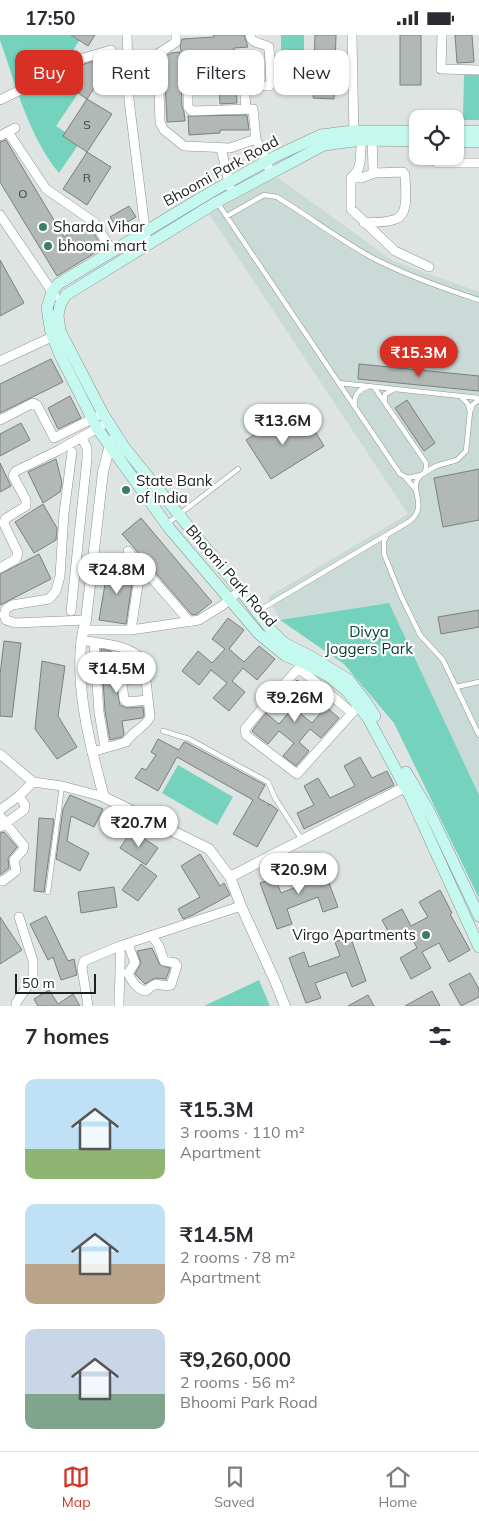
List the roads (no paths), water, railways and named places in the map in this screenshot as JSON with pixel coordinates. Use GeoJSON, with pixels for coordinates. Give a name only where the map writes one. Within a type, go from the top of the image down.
{"type":"FeatureCollection","features":[{"type":"Feature","properties":{"kind":"main road"},"geometry":{"type":"LineString","coordinates":[[464,131],[479,131]]}},
{"type":"Feature","properties":{"kind":"main road","name":"Bhoomi Park Road"},"geometry":{"type":"LineString","coordinates":[[405,136],[409,134]]}},
{"type":"Feature","properties":{"kind":"main road","name":"Bhoomi Park Road"},"geometry":{"type":"LineString","coordinates":[[263,630],[230,598],[166,524],[94,424],[58,334],[48,321],[47,308],[52,292],[58,285],[146,232],[268,168],[274,157],[321,135],[409,138]]}},
{"type":"Feature","properties":{"kind":"main road"},"geometry":{"type":"LineString","coordinates":[[464,141],[479,142]]}},
{"type":"Feature","properties":{"kind":"main road","name":"Bhoomi Park Road"},"geometry":{"type":"LineString","coordinates":[[58,334],[60,305],[66,295],[147,245],[214,197]]}},
{"type":"Feature","properties":{"kind":"main road"},"geometry":{"type":"LineString","coordinates":[[58,334],[124,447],[257,612],[263,630],[284,643],[305,662],[349,680],[350,688],[359,707],[387,745],[409,785],[479,947]]}},
{"type":"Feature","properties":{"kind":"main road"},"geometry":{"type":"LineString","coordinates":[[409,785],[429,811],[477,911],[462,910]]}},
{"type":"Feature","properties":{"kind":"main road"},"geometry":{"type":"LineString","coordinates":[[449,880],[460,874]]}},
{"type":"Feature","properties":{"kind":"street"},"geometry":{"type":"LineString","coordinates":[[127,35],[127,50]]}},
{"type":"Feature","properties":{"kind":"street"},"geometry":{"type":"LineString","coordinates":[[176,35],[176,43],[158,54],[160,123],[164,130],[184,146],[230,148],[256,139]]}},
{"type":"Feature","properties":{"kind":"street"},"geometry":{"type":"LineString","coordinates":[[250,35],[254,43],[269,47],[271,83],[269,86],[264,86]]}},
{"type":"Feature","properties":{"kind":"street"},"geometry":{"type":"LineString","coordinates":[[352,35],[362,135],[360,163],[358,170],[352,178],[351,209],[395,251],[429,267]]}},
{"type":"Feature","properties":{"kind":"street"},"geometry":{"type":"LineString","coordinates":[[442,35],[442,69],[479,70]]}},
{"type":"Feature","properties":{"kind":"street"},"geometry":{"type":"LineString","coordinates":[[0,100],[66,68],[73,61],[93,55]]}},
{"type":"Feature","properties":{"kind":"street"},"geometry":{"type":"LineString","coordinates":[[129,95],[147,245]]}},
{"type":"Feature","properties":{"kind":"street"},"geometry":{"type":"LineString","coordinates":[[188,95],[188,107],[192,111],[253,109],[256,139],[268,168]]}},
{"type":"Feature","properties":{"kind":"street"},"geometry":{"type":"LineString","coordinates":[[245,95],[246,109]]}},
{"type":"Feature","properties":{"kind":"street"},"geometry":{"type":"LineString","coordinates":[[5,132],[46,189],[94,222],[112,252]]}},
{"type":"Feature","properties":{"kind":"street"},"geometry":{"type":"LineString","coordinates":[[362,135],[375,173]]}},
{"type":"Feature","properties":{"kind":"street"},"geometry":{"type":"LineString","coordinates":[[221,148],[230,188]]}},
{"type":"Feature","properties":{"kind":"street"},"geometry":{"type":"LineString","coordinates":[[464,163],[479,163]]}},
{"type":"Feature","properties":{"kind":"street"},"geometry":{"type":"LineString","coordinates":[[352,178],[361,178],[375,173],[402,172],[405,175],[405,202],[402,214],[396,219],[364,223]]}},
{"type":"Feature","properties":{"kind":"street"},"geometry":{"type":"LineString","coordinates":[[0,215],[60,305]]}},
{"type":"Feature","properties":{"kind":"street"},"geometry":{"type":"LineString","coordinates":[[0,361],[58,334]]}},
{"type":"Feature","properties":{"kind":"street"},"geometry":{"type":"LineString","coordinates":[[0,420],[32,403],[37,405],[59,450]]}},
{"type":"Feature","properties":{"kind":"street"},"geometry":{"type":"LineString","coordinates":[[54,438],[94,424],[108,422],[110,444],[104,472],[79,672],[92,752],[104,797]]}},
{"type":"Feature","properties":{"kind":"street"},"geometry":{"type":"LineString","coordinates":[[0,568],[16,559],[18,553],[4,524],[5,519],[26,506],[26,500],[13,476],[16,471],[82,438],[94,424]]}},
{"type":"Feature","properties":{"kind":"street"},"geometry":{"type":"LineString","coordinates":[[82,438],[87,448],[87,459],[68,611],[85,625],[94,642],[99,712],[105,747]]}},
{"type":"Feature","properties":{"kind":"street"},"geometry":{"type":"LineString","coordinates":[[72,452],[64,513],[60,576],[56,591],[49,599],[12,605],[6,609],[4,615],[6,620],[15,623],[85,625],[131,630],[199,620],[240,590]]}},
{"type":"Feature","properties":{"kind":"street"},"geometry":{"type":"LineString","coordinates":[[128,551],[190,622]]}},
{"type":"Feature","properties":{"kind":"street"},"geometry":{"type":"LineString","coordinates":[[131,630],[141,565]]}},
{"type":"Feature","properties":{"kind":"street"},"geometry":{"type":"LineString","coordinates":[[92,752],[126,742],[129,737],[147,723],[150,717],[144,662],[140,656],[125,649],[94,642]]}},
{"type":"Feature","properties":{"kind":"street"},"geometry":{"type":"LineString","coordinates":[[305,662],[359,707],[297,774],[246,735],[245,729],[305,662]]}},
{"type":"Feature","properties":{"kind":"street"},"geometry":{"type":"LineString","coordinates":[[146,677],[124,680],[122,683],[124,699],[127,702],[148,700]]}},
{"type":"Feature","properties":{"kind":"street"},"geometry":{"type":"LineString","coordinates":[[0,754],[33,782],[62,786],[104,797],[209,849],[230,877],[241,906],[276,981],[284,1006]]}},
{"type":"Feature","properties":{"kind":"street"},"geometry":{"type":"LineString","coordinates":[[0,881],[3,881],[16,871],[14,860],[23,850],[24,846],[5,821],[2,809],[19,797],[33,782]]}},
{"type":"Feature","properties":{"kind":"street"},"geometry":{"type":"LineString","coordinates":[[230,877],[409,785]]}},
{"type":"Feature","properties":{"kind":"street"},"geometry":{"type":"LineString","coordinates":[[5,821],[24,810],[25,805],[19,797]]}},
{"type":"Feature","properties":{"kind":"street"},"geometry":{"type":"LineString","coordinates":[[88,1006],[82,968],[84,961],[124,945],[241,906]]}},
{"type":"Feature","properties":{"kind":"street"},"geometry":{"type":"LineString","coordinates":[[16,1006],[16,1003],[33,978],[33,961],[18,917]]}},
{"type":"Feature","properties":{"kind":"street"},"geometry":{"type":"LineString","coordinates":[[124,945],[135,963],[128,973],[130,978],[142,990],[146,991],[157,983],[171,985],[177,966],[175,963],[164,961],[159,946],[152,936]]}},
{"type":"Feature","properties":{"kind":"street"},"geometry":{"type":"LineString","coordinates":[[119,1006],[119,981],[124,945]]}},
{"type":"Feature","properties":{"kind":"lane"},"geometry":{"type":"LineString","coordinates":[[227,216],[264,195],[277,197],[370,256],[450,291],[479,300]]}},
{"type":"Feature","properties":{"kind":"lane"},"geometry":{"type":"LineString","coordinates":[[214,197],[400,474],[412,484],[419,502],[418,512],[410,521],[257,612]]}},
{"type":"Feature","properties":{"kind":"lane"},"geometry":{"type":"LineString","coordinates":[[339,383],[479,399]]}},
{"type":"Feature","properties":{"kind":"lane"},"geometry":{"type":"LineString","coordinates":[[372,387],[426,463],[430,466],[436,466]]}},
{"type":"Feature","properties":{"kind":"lane"},"geometry":{"type":"LineString","coordinates":[[356,408],[354,401],[356,394],[363,389],[372,387]]}},
{"type":"Feature","properties":{"kind":"lane"},"geometry":{"type":"LineString","coordinates":[[385,403],[385,394],[395,389]]}},
{"type":"Feature","properties":{"kind":"lane"},"geometry":{"type":"LineString","coordinates":[[459,397],[468,403],[470,412]]}},
{"type":"Feature","properties":{"kind":"lane"},"geometry":{"type":"LineString","coordinates":[[403,477],[413,478],[436,466],[457,460],[466,451],[470,412],[473,404],[479,399]]}},
{"type":"Feature","properties":{"kind":"lane"},"geometry":{"type":"LineString","coordinates":[[416,491],[416,482],[426,468],[426,463]]}},
{"type":"Feature","properties":{"kind":"lane"},"geometry":{"type":"LineString","coordinates":[[166,524],[238,469]]}},
{"type":"Feature","properties":{"kind":"lane"},"geometry":{"type":"LineString","coordinates":[[384,554],[384,541],[388,534]]}},
{"type":"Feature","properties":{"kind":"lane"},"geometry":{"type":"LineString","coordinates":[[368,546],[377,546],[384,554],[420,635],[440,655],[479,735]]}},
{"type":"Feature","properties":{"kind":"lane"},"geometry":{"type":"LineString","coordinates":[[456,687],[479,682]]}},
{"type":"Feature","properties":{"kind":"lane"},"geometry":{"type":"LineString","coordinates":[[162,731],[190,739],[268,782],[275,798],[302,840]]}},
{"type":"Feature","properties":{"kind":"lane"},"geometry":{"type":"LineString","coordinates":[[48,892],[62,786]]}},
{"type":"Feature","properties":{"kind":"place","name":"Sharda Vihar"},"geometry":{"type":"Point","coordinates":[43,227]}},
{"type":"Feature","properties":{"kind":"place","name":"bhoomi mart"},"geometry":{"type":"Point","coordinates":[48,246]}},
{"type":"Feature","properties":{"kind":"place","name":"State Bank of India"},"geometry":{"type":"Point","coordinates":[126,490]}},
{"type":"Feature","properties":{"kind":"place","name":"Virgo Apartments"},"geometry":{"type":"Point","coordinates":[426,935]}},
{"type":"Feature","properties":{"kind":"park label","name":"Divya Joggers Park"},"geometry":{"type":"Point","coordinates":[369,640]}}]}
